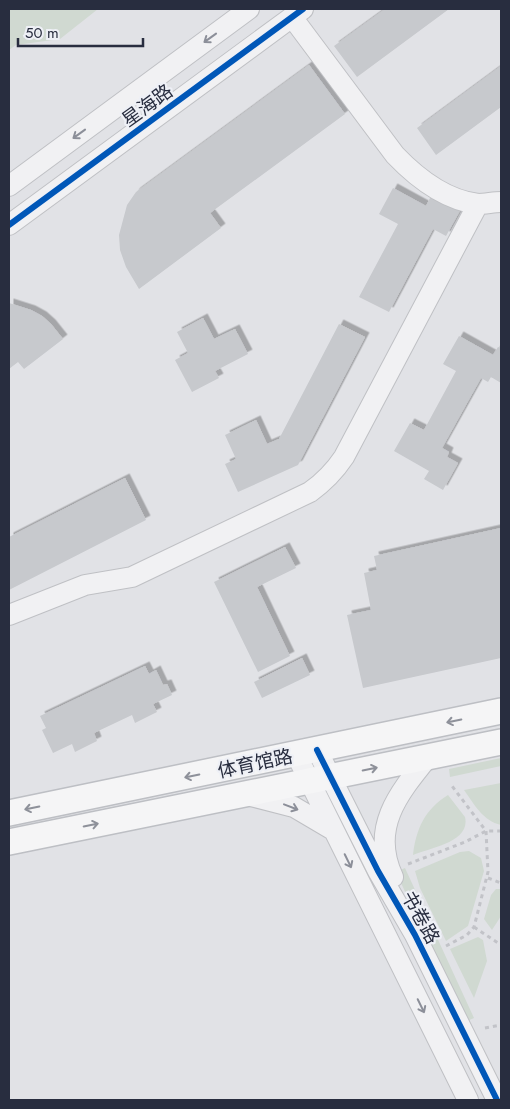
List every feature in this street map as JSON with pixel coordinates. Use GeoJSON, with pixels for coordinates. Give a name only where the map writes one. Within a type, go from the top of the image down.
{"type":"FeatureCollection","features":[{"type":"Feature","properties":{"kind":"main road","name":"体育馆路"},"geometry":{"type":"LineString","coordinates":[[9,813],[501,711]]}},
{"type":"Feature","properties":{"kind":"main road","name":"体育馆路"},"geometry":{"type":"LineString","coordinates":[[9,842],[501,742]]}},
{"type":"Feature","properties":{"kind":"street","name":"星海路"},"geometry":{"type":"LineString","coordinates":[[9,186],[249,9]]}},
{"type":"Feature","properties":{"kind":"street","name":"星海路"},"geometry":{"type":"LineString","coordinates":[[9,225],[298,13]]}},
{"type":"Feature","properties":{"kind":"street"},"geometry":{"type":"LineString","coordinates":[[298,13],[400,161],[430,185],[456,197],[478,204],[501,202]]}},
{"type":"Feature","properties":{"kind":"street"},"geometry":{"type":"LineString","coordinates":[[9,614],[85,585],[132,577],[310,492],[323,483],[334,473],[344,457],[478,204]]}},
{"type":"Feature","properties":{"kind":"street","name":"书卷路"},"geometry":{"type":"LineString","coordinates":[[307,752],[320,779],[415,935],[497,1100]]}},
{"type":"Feature","properties":{"kind":"street"},"geometry":{"type":"LineString","coordinates":[[396,902],[394,880],[384,855],[385,830],[400,796],[428,757]]}},
{"type":"Feature","properties":{"kind":"street","name":"书卷路"},"geometry":{"type":"LineString","coordinates":[[320,779],[333,830],[468,1100]]}},
{"type":"Feature","properties":{"kind":"street"},"geometry":{"type":"LineString","coordinates":[[246,794],[294,807],[333,830]]}},
{"type":"Feature","properties":{"kind":"path"},"geometry":{"type":"LineString","coordinates":[[446,946],[467,935],[474,927],[488,878],[486,832],[452,786]]}},
{"type":"Feature","properties":{"kind":"path"},"geometry":{"type":"LineString","coordinates":[[408,864],[486,832],[501,831]]}},
{"type":"Feature","properties":{"kind":"path"},"geometry":{"type":"LineString","coordinates":[[488,878],[501,883]]}},
{"type":"Feature","properties":{"kind":"path"},"geometry":{"type":"LineString","coordinates":[[474,927],[501,945]]}},
{"type":"Feature","properties":{"kind":"path"},"geometry":{"type":"LineString","coordinates":[[486,1028],[500,1025],[501,1018]]}},
{"type":"Feature","properties":{"kind":"shaded area"},"geometry":{"type":"Polygon","coordinates":[[[9,9],[98,9],[60,39],[16,45],[9,50],[9,9]]]}},
{"type":"Feature","properties":{"kind":"shaded area"},"geometry":{"type":"Polygon","coordinates":[[[501,758],[501,766],[450,777],[449,769],[501,758]]]}},
{"type":"Feature","properties":{"kind":"shaded area"},"geometry":{"type":"Polygon","coordinates":[[[501,783],[501,825],[484,816],[464,790],[501,783]]]}},
{"type":"Feature","properties":{"kind":"shaded area"},"geometry":{"type":"Polygon","coordinates":[[[448,795],[465,817],[465,826],[462,832],[448,843],[413,855],[419,828],[423,821],[433,807],[448,795]]]}},
{"type":"Feature","properties":{"kind":"shaded area"},"geometry":{"type":"Polygon","coordinates":[[[469,851],[481,858],[484,871],[468,926],[446,941],[420,888],[415,871],[460,852],[469,851]]]}},
{"type":"Feature","properties":{"kind":"shaded area"},"geometry":{"type":"Polygon","coordinates":[[[405,868],[474,1018],[465,1022],[396,872],[405,868]]]}},
{"type":"Feature","properties":{"kind":"shaded area"},"geometry":{"type":"Polygon","coordinates":[[[496,889],[501,889],[501,916],[492,930],[484,919],[491,895],[496,889]]]}},
{"type":"Feature","properties":{"kind":"shaded area"},"geometry":{"type":"Polygon","coordinates":[[[478,937],[483,940],[487,961],[474,998],[450,949],[478,937]]]}},
{"type":"Feature","properties":{"kind":"building"},"geometry":{"type":"Polygon","coordinates":[[[385,9],[449,9],[357,77],[334,46],[385,9]]]}},
{"type":"Feature","properties":{"kind":"building"},"geometry":{"type":"Polygon","coordinates":[[[309,65],[345,114],[210,213],[221,228],[139,289],[126,267],[120,250],[119,235],[127,205],[136,192],[309,65]]]}},
{"type":"Feature","properties":{"kind":"building"},"geometry":{"type":"Polygon","coordinates":[[[501,66],[501,107],[436,155],[417,128],[501,66]]]}},
{"type":"Feature","properties":{"kind":"building"},"geometry":{"type":"Polygon","coordinates":[[[393,188],[426,206],[433,192],[462,207],[446,236],[433,229],[389,312],[359,297],[398,224],[379,214],[393,188]]]}},
{"type":"Feature","properties":{"kind":"building"},"geometry":{"type":"Polygon","coordinates":[[[9,303],[31,310],[42,316],[63,339],[24,369],[18,362],[9,369],[9,303]]]}},
{"type":"Feature","properties":{"kind":"building"},"geometry":{"type":"Polygon","coordinates":[[[203,318],[214,339],[235,329],[248,354],[215,371],[219,378],[192,392],[175,360],[188,353],[177,332],[203,318]]]}},
{"type":"Feature","properties":{"kind":"building"},"geometry":{"type":"Polygon","coordinates":[[[339,324],[365,337],[298,465],[238,492],[225,464],[236,459],[225,435],[256,420],[267,444],[279,439],[339,324]]]}},
{"type":"Feature","properties":{"kind":"building"},"geometry":{"type":"Polygon","coordinates":[[[459,336],[493,355],[498,347],[501,348],[501,383],[491,377],[488,382],[481,378],[442,448],[449,452],[447,457],[458,463],[443,490],[424,479],[429,471],[394,451],[410,423],[424,430],[456,371],[443,364],[459,336]]]}},
{"type":"Feature","properties":{"kind":"building"},"geometry":{"type":"Polygon","coordinates":[[[125,478],[146,520],[9,590],[9,537],[125,478]]]}},
{"type":"Feature","properties":{"kind":"building"},"geometry":{"type":"Polygon","coordinates":[[[501,528],[501,658],[363,688],[347,615],[371,610],[364,573],[377,570],[374,556],[501,528]]]}},
{"type":"Feature","properties":{"kind":"building"},"geometry":{"type":"Polygon","coordinates":[[[285,547],[296,568],[257,587],[290,656],[258,672],[214,582],[285,547]]]}},
{"type":"Feature","properties":{"kind":"building"},"geometry":{"type":"Polygon","coordinates":[[[302,658],[310,675],[262,698],[254,682],[302,658]]]}},
{"type":"Feature","properties":{"kind":"building"},"geometry":{"type":"Polygon","coordinates":[[[145,666],[149,674],[156,670],[163,685],[167,684],[172,695],[153,704],[157,712],[135,723],[132,715],[94,733],[97,741],[75,752],[72,744],[53,753],[42,730],[46,728],[40,716],[145,666]]]}},
{"type":"Feature","properties":{"kind":"cycle path"},"geometry":{"type":"LineString","coordinates":[[9,225],[303,9]]}},
{"type":"Feature","properties":{"kind":"cycle path"},"geometry":{"type":"LineString","coordinates":[[317,750],[378,871],[415,935],[497,1100]]}}]}
